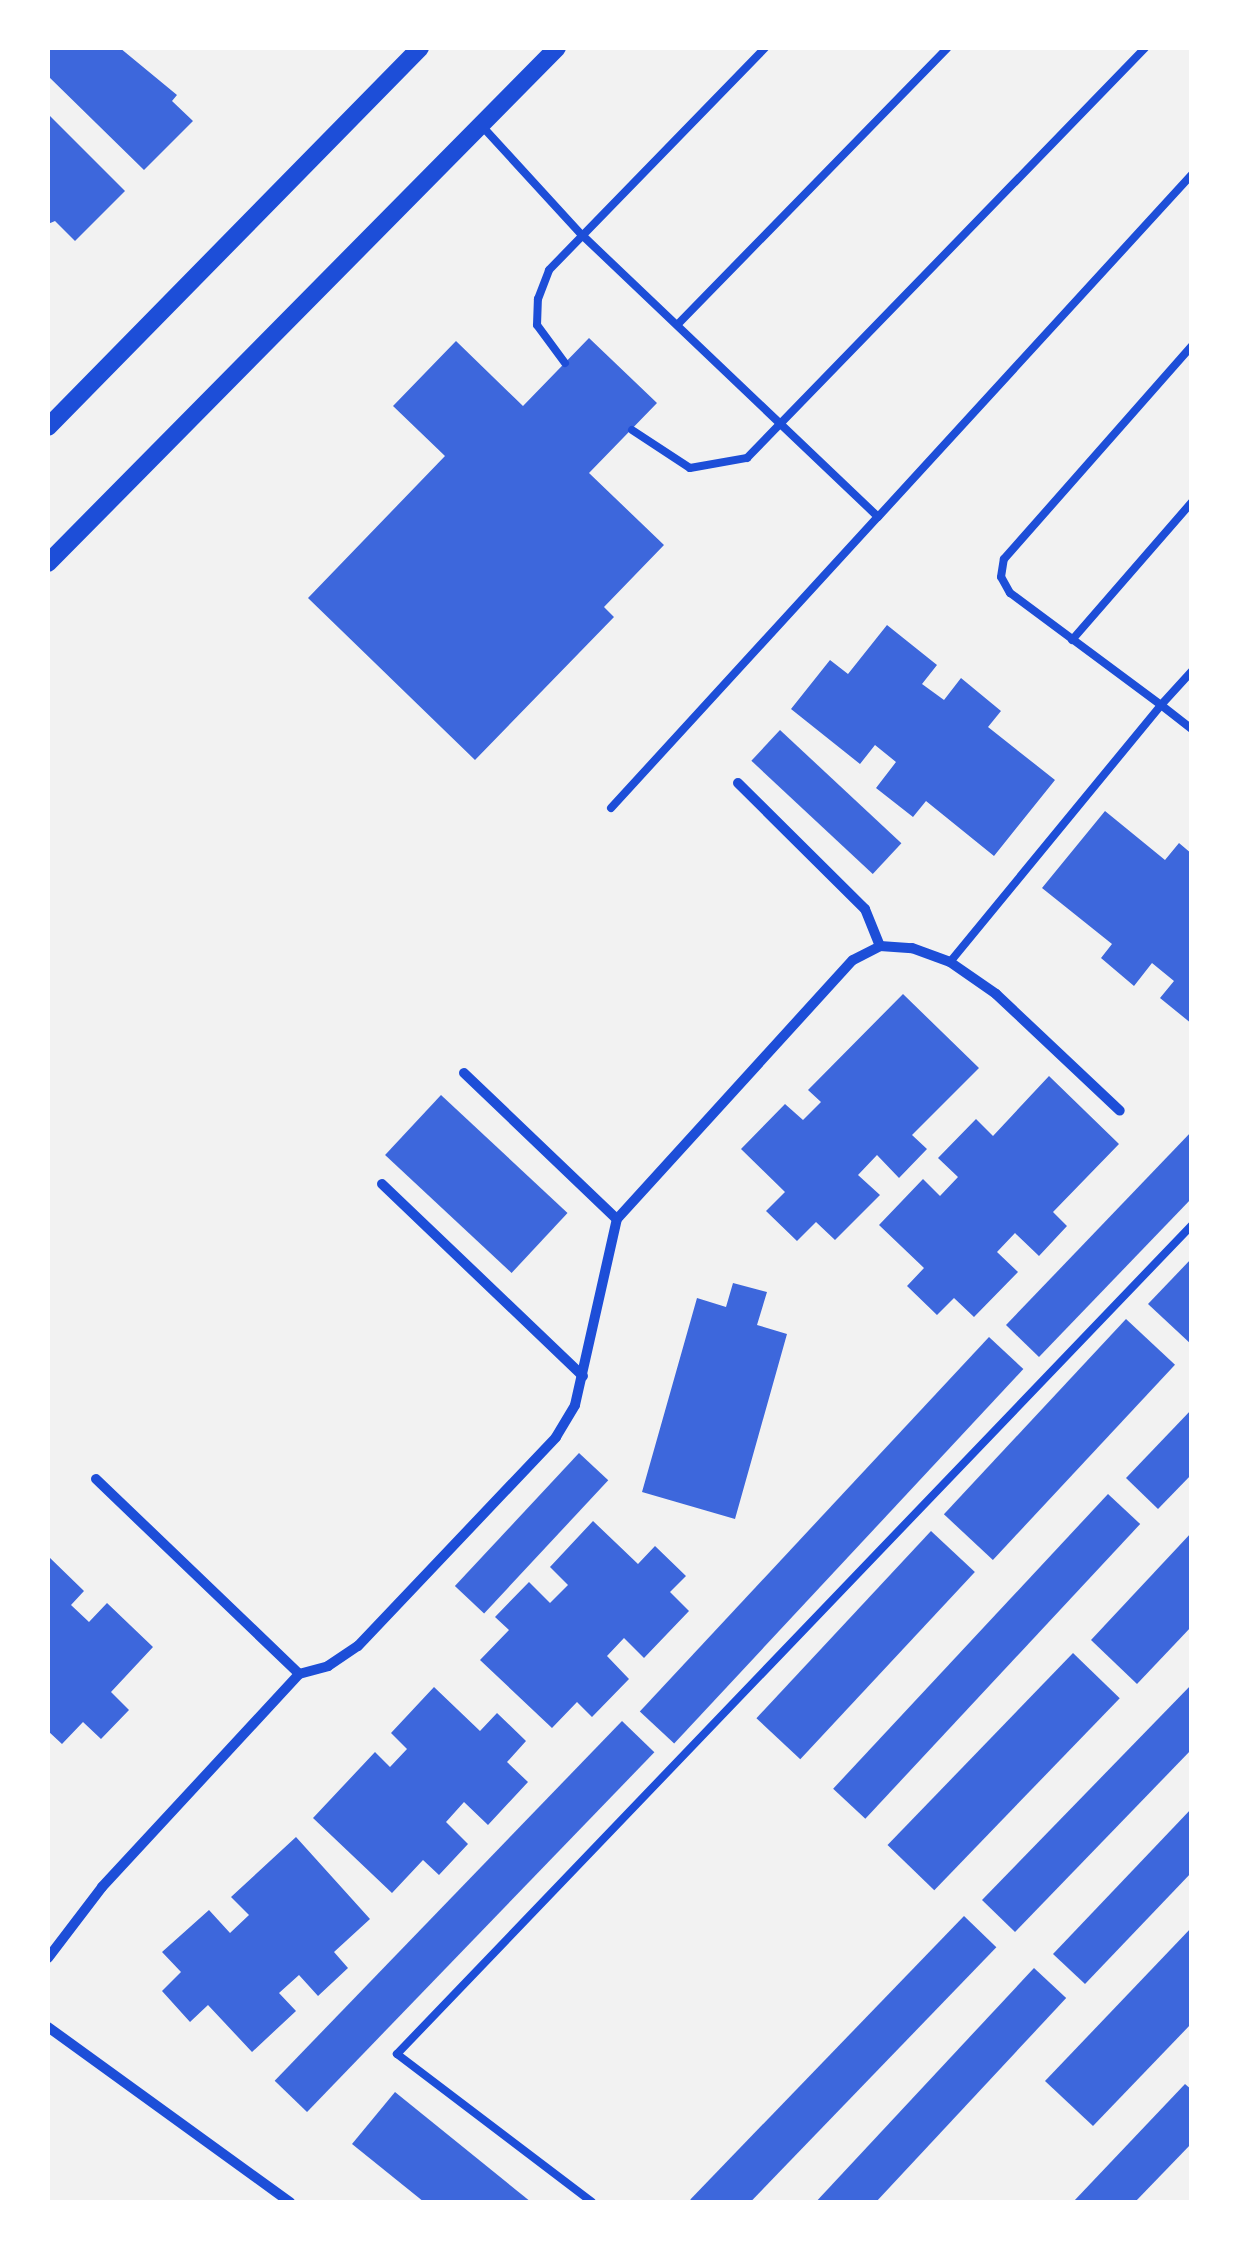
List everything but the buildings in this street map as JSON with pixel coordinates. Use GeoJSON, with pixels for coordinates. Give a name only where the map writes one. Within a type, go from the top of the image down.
{"type":"FeatureCollection","features":[{"type":"Feature","properties":{"kind":"street"},"geometry":{"type":"LineString","coordinates":[[48,427],[420,48]]}},
{"type":"Feature","properties":{"kind":"street"},"geometry":{"type":"LineString","coordinates":[[48,563],[557,48]]}},
{"type":"Feature","properties":{"kind":"street"},"geometry":{"type":"LineString","coordinates":[[738,783],[865,909],[880,946]]}},
{"type":"Feature","properties":{"kind":"street"},"geometry":{"type":"LineString","coordinates":[[48,1958],[102,1887],[299,1674],[328,1666],[358,1646],[567,1422],[583,1376],[618,1219],[853,960],[880,946],[912,948],[950,962],[996,994],[1120,1111]]}},
{"type":"Feature","properties":{"kind":"street"},"geometry":{"type":"LineString","coordinates":[[464,1073],[618,1219]]}},
{"type":"Feature","properties":{"kind":"street"},"geometry":{"type":"LineString","coordinates":[[382,1184],[583,1376]]}},
{"type":"Feature","properties":{"kind":"street"},"geometry":{"type":"LineString","coordinates":[[96,1479],[299,1674]]}},
{"type":"Feature","properties":{"kind":"street"},"geometry":{"type":"LineString","coordinates":[[48,2027],[290,2202]]}},
{"type":"Feature","properties":{"kind":"lane"},"geometry":{"type":"LineString","coordinates":[[565,363],[537,325],[538,299],[550,270],[766,48]]}},
{"type":"Feature","properties":{"kind":"lane"},"geometry":{"type":"LineString","coordinates":[[679,322],[947,48]]}},
{"type":"Feature","properties":{"kind":"lane"},"geometry":{"type":"LineString","coordinates":[[632,430],[690,468],[720,468],[747,458],[1145,48]]}},
{"type":"Feature","properties":{"kind":"lane"},"geometry":{"type":"LineString","coordinates":[[481,125],[581,234],[679,322],[878,517]]}},
{"type":"Feature","properties":{"kind":"lane"},"geometry":{"type":"LineString","coordinates":[[611,808],[1192,174]]}},
{"type":"Feature","properties":{"kind":"lane"},"geometry":{"type":"LineString","coordinates":[[1192,346],[1004,560],[1001,577],[1010,593],[1192,729]]}},
{"type":"Feature","properties":{"kind":"lane"},"geometry":{"type":"LineString","coordinates":[[1072,640],[1192,502]]}},
{"type":"Feature","properties":{"kind":"lane"},"geometry":{"type":"LineString","coordinates":[[950,962],[1192,671]]}},
{"type":"Feature","properties":{"kind":"lane"},"geometry":{"type":"LineString","coordinates":[[592,2202],[397,2054],[1192,1226]]}}]}
